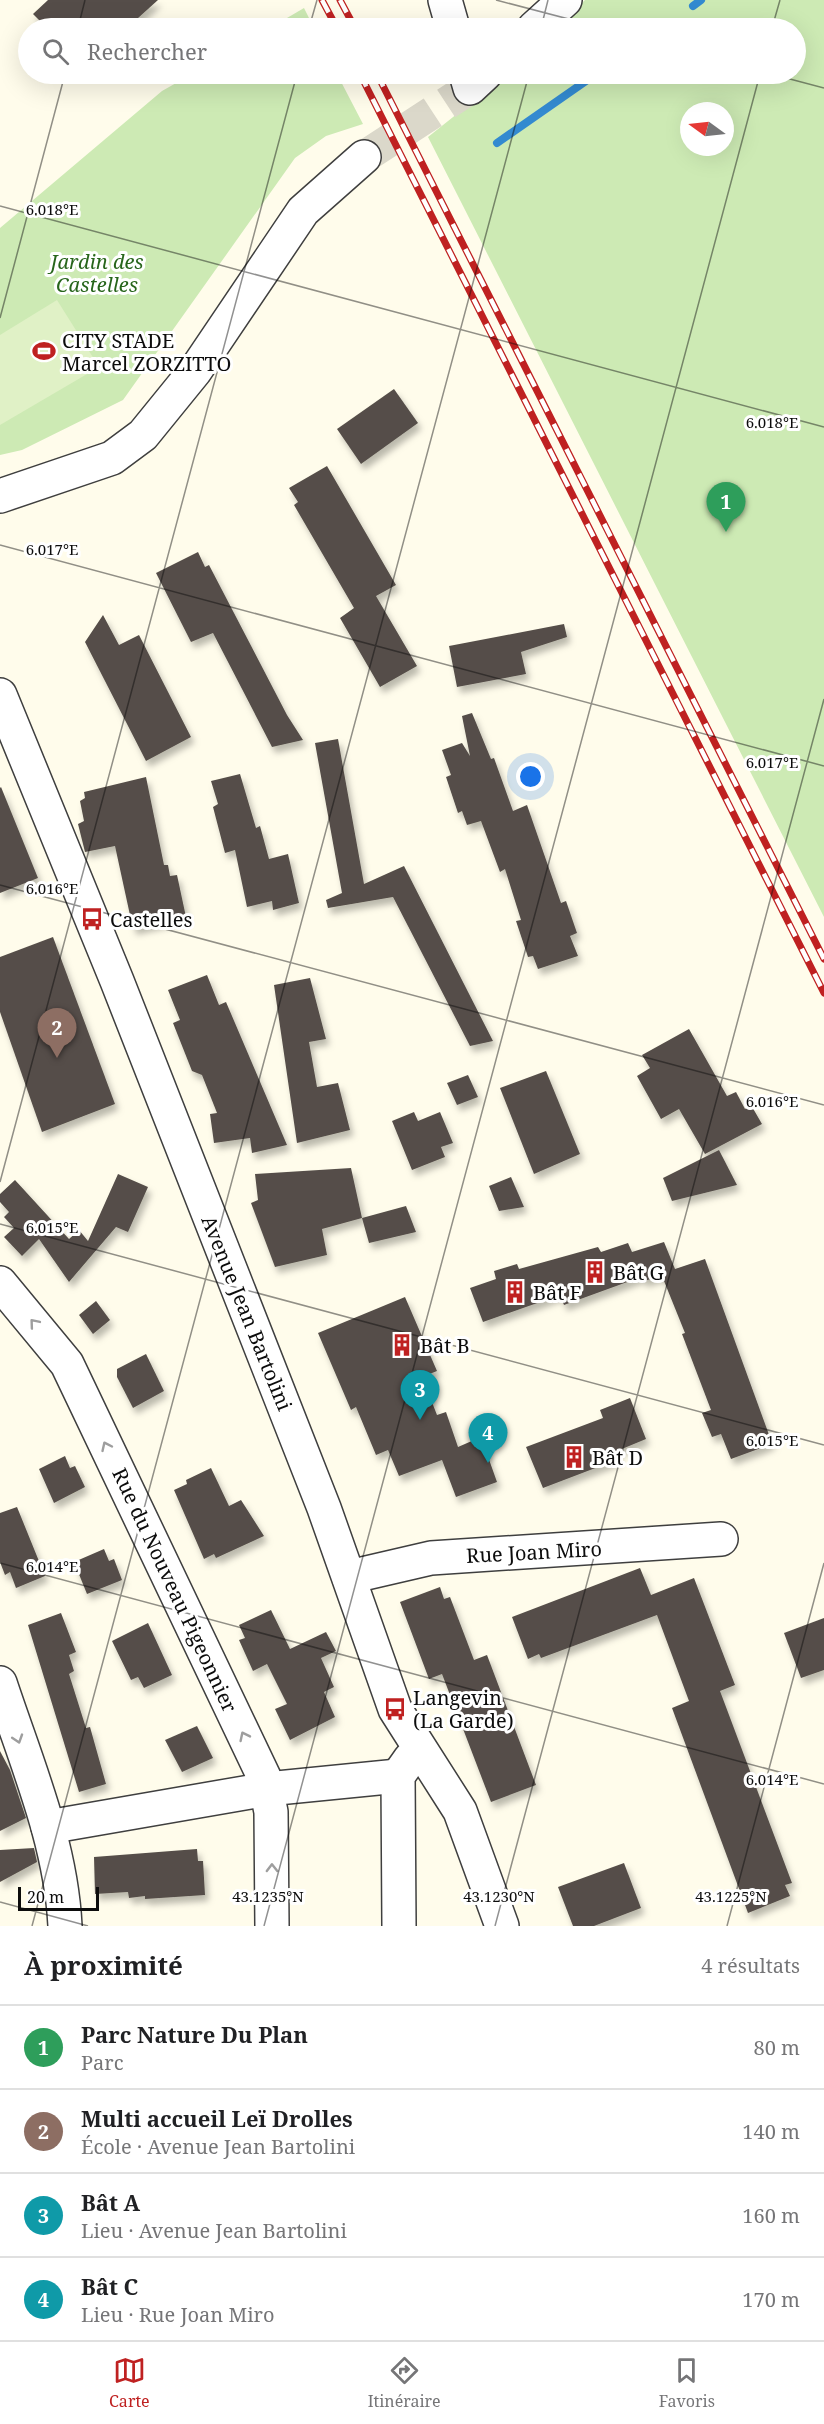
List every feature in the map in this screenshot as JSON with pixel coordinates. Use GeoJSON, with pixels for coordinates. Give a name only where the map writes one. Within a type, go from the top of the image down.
{"type":"FeatureCollection","features":[{"type":"Feature","properties":{"kind":"street"},"geometry":{"type":"LineString","coordinates":[[445,0],[450,18]]}},
{"type":"Feature","properties":{"kind":"street"},"geometry":{"type":"LineString","coordinates":[[545,18],[565,0]]}},
{"type":"Feature","properties":{"kind":"street"},"geometry":{"type":"LineString","coordinates":[[0,496],[112,458],[143,435],[195,370],[303,212],[360,159]]}},
{"type":"Feature","properties":{"kind":"street","name":"Avenue Jean Bartolini"},"geometry":{"type":"LineString","coordinates":[[0,695],[121,992],[324,1508],[395,1709],[460,1811],[502,1926]]}},
{"type":"Feature","properties":{"kind":"street","name":"Rue du Nouveau Pigeonnier"},"geometry":{"type":"LineString","coordinates":[[0,1283],[67,1364],[264,1777],[271,1812],[272,1926]]}},
{"type":"Feature","properties":{"kind":"street","name":"Rue Joan Miro"},"geometry":{"type":"LineString","coordinates":[[349,1577],[431,1558],[721,1539]]}},
{"type":"Feature","properties":{"kind":"street"},"geometry":{"type":"LineString","coordinates":[[0,1683],[48,1827],[63,1887],[65,1926]]}},
{"type":"Feature","properties":{"kind":"street"},"geometry":{"type":"LineString","coordinates":[[399,1926],[398,1776],[419,1749]]}},
{"type":"Feature","properties":{"kind":"street"},"geometry":{"type":"LineString","coordinates":[[48,1827],[267,1789],[398,1776]]}},
{"type":"Feature","properties":{"kind":"green space"},"geometry":{"type":"Polygon","coordinates":[[[585,0],[824,0],[824,917],[428,137],[494,84],[806,84],[806,18],[566,18],[585,0]]]}},
{"type":"Feature","properties":{"kind":"green space"},"geometry":{"type":"Polygon","coordinates":[[[304,8],[309,18],[287,18],[304,8]]]}},
{"type":"Feature","properties":{"kind":"green space","name":"Jardin des Castelles"},"geometry":{"type":"Polygon","coordinates":[[[174,84],[342,84],[363,124],[326,136],[295,158],[123,400],[22,450],[0,455],[0,228],[162,91],[174,84]]]}},
{"type":"Feature","properties":{"kind":"green space","name":"CITY STADE Marcel ZORZITTO"},"geometry":{"type":"Polygon","coordinates":[[[57,300],[99,367],[0,425],[0,335],[57,300]]]}},
{"type":"Feature","properties":{"kind":"building"},"geometry":{"type":"Polygon","coordinates":[[[48,0],[158,0],[138,18],[37,18],[33,14],[48,0]]]}},
{"type":"Feature","properties":{"kind":"building"},"geometry":{"type":"Polygon","coordinates":[[[394,389],[418,423],[361,464],[337,429],[394,389]]]}},
{"type":"Feature","properties":{"kind":"building"},"geometry":{"type":"Polygon","coordinates":[[[327,466],[396,585],[376,596],[417,666],[380,687],[340,618],[354,608],[294,505],[298,502],[289,488],[327,466]]]}},
{"type":"Feature","properties":{"kind":"building"},"geometry":{"type":"Polygon","coordinates":[[[198,552],[205,567],[209,565],[287,715],[303,740],[272,747],[213,633],[191,642],[156,573],[198,552]]]}},
{"type":"Feature","properties":{"kind":"building"},"geometry":{"type":"Polygon","coordinates":[[[103,615],[119,645],[139,635],[191,737],[146,761],[85,642],[103,615]]]}},
{"type":"Feature","properties":{"kind":"building"},"geometry":{"type":"Polygon","coordinates":[[[564,624],[567,637],[521,652],[526,674],[457,687],[449,646],[564,624]]]}},
{"type":"Feature","properties":{"kind":"building"},"geometry":{"type":"Polygon","coordinates":[[[472,713],[491,759],[494,758],[513,811],[527,805],[561,903],[566,901],[577,933],[570,936],[578,956],[538,969],[533,956],[528,957],[516,921],[521,920],[505,869],[500,872],[481,821],[467,825],[462,811],[458,813],[446,777],[451,775],[442,750],[462,743],[470,756],[462,716],[472,713]]]}},
{"type":"Feature","properties":{"kind":"building"},"geometry":{"type":"Polygon","coordinates":[[[338,739],[364,884],[404,866],[493,1041],[470,1046],[393,897],[328,908],[326,900],[342,893],[315,743],[338,739]]]}},
{"type":"Feature","properties":{"kind":"building"},"geometry":{"type":"Polygon","coordinates":[[[240,774],[256,828],[260,826],[269,859],[288,854],[299,903],[273,910],[272,901],[247,907],[235,850],[225,853],[213,807],[218,804],[211,781],[240,774]]]}},
{"type":"Feature","properties":{"kind":"building"},"geometry":{"type":"Polygon","coordinates":[[[146,777],[164,865],[168,865],[170,876],[177,875],[186,917],[133,929],[115,846],[85,852],[78,824],[84,821],[80,801],[85,798],[84,792],[146,777]]]}},
{"type":"Feature","properties":{"kind":"building"},"geometry":{"type":"Polygon","coordinates":[[[0,788],[38,878],[0,893],[0,788]]]}},
{"type":"Feature","properties":{"kind":"building"},"geometry":{"type":"Polygon","coordinates":[[[53,937],[115,1104],[42,1132],[0,1012],[0,957],[53,937]]]}},
{"type":"Feature","properties":{"kind":"building"},"geometry":{"type":"Polygon","coordinates":[[[207,975],[219,1005],[226,1002],[287,1145],[252,1153],[250,1138],[214,1143],[210,1114],[217,1113],[202,1075],[192,1071],[173,1023],[180,1020],[168,990],[207,975]]]}},
{"type":"Feature","properties":{"kind":"building"},"geometry":{"type":"Polygon","coordinates":[[[310,978],[326,1039],[309,1042],[317,1087],[338,1083],[350,1130],[297,1143],[274,985],[310,978]]]}},
{"type":"Feature","properties":{"kind":"building"},"geometry":{"type":"Polygon","coordinates":[[[689,1029],[727,1096],[736,1092],[745,1109],[751,1105],[762,1124],[705,1154],[679,1109],[661,1119],[637,1076],[650,1068],[642,1055],[689,1029]]]}},
{"type":"Feature","properties":{"kind":"building"},"geometry":{"type":"Polygon","coordinates":[[[546,1071],[580,1154],[534,1174],[500,1088],[546,1071]]]}},
{"type":"Feature","properties":{"kind":"building"},"geometry":{"type":"Polygon","coordinates":[[[468,1075],[478,1097],[457,1105],[447,1083],[468,1075]]]}},
{"type":"Feature","properties":{"kind":"building"},"geometry":{"type":"Polygon","coordinates":[[[414,1112],[418,1121],[440,1112],[453,1143],[441,1147],[445,1157],[412,1170],[392,1121],[414,1112]]]}},
{"type":"Feature","properties":{"kind":"building"},"geometry":{"type":"Polygon","coordinates":[[[719,1150],[737,1185],[672,1201],[663,1178],[719,1150]]]}},
{"type":"Feature","properties":{"kind":"building"},"geometry":{"type":"Polygon","coordinates":[[[351,1168],[362,1218],[322,1229],[327,1255],[275,1267],[251,1203],[258,1200],[255,1174],[351,1168]]]}},
{"type":"Feature","properties":{"kind":"building"},"geometry":{"type":"Polygon","coordinates":[[[118,1174],[148,1187],[128,1232],[116,1227],[69,1282],[39,1239],[22,1256],[4,1237],[14,1228],[4,1217],[9,1212],[0,1202],[0,1194],[15,1180],[69,1239],[79,1230],[88,1241],[118,1174]]]}},
{"type":"Feature","properties":{"kind":"building"},"geometry":{"type":"Polygon","coordinates":[[[511,1177],[524,1207],[499,1211],[489,1186],[511,1177]]]}},
{"type":"Feature","properties":{"kind":"building"},"geometry":{"type":"Polygon","coordinates":[[[406,1206],[416,1232],[369,1243],[362,1218],[406,1206]]]}},
{"type":"Feature","properties":{"kind":"building"},"geometry":{"type":"Polygon","coordinates":[[[664,1242],[675,1269],[705,1259],[772,1443],[731,1459],[721,1434],[712,1437],[702,1413],[711,1410],[682,1334],[685,1333],[662,1276],[644,1281],[641,1277],[564,1305],[560,1295],[483,1322],[470,1288],[496,1279],[494,1271],[517,1264],[519,1269],[598,1247],[601,1252],[628,1243],[632,1252],[664,1242]]]}},
{"type":"Feature","properties":{"kind":"building"},"geometry":{"type":"Polygon","coordinates":[[[405,1297],[437,1371],[422,1377],[437,1415],[446,1412],[458,1447],[481,1437],[497,1482],[456,1497],[442,1460],[399,1476],[388,1450],[376,1455],[356,1407],[351,1410],[318,1333],[405,1297]]]}},
{"type":"Feature","properties":{"kind":"building"},"geometry":{"type":"Polygon","coordinates":[[[96,1301],[110,1320],[93,1334],[79,1315],[96,1301]]]}},
{"type":"Feature","properties":{"kind":"building"},"geometry":{"type":"Polygon","coordinates":[[[146,1354],[164,1391],[133,1408],[117,1377],[117,1369],[146,1354]]]}},
{"type":"Feature","properties":{"kind":"building","name":"Bât D"},"geometry":{"type":"Polygon","coordinates":[[[630,1398],[646,1439],[617,1451],[619,1459],[543,1488],[526,1447],[603,1418],[600,1410],[630,1398]]]}},
{"type":"Feature","properties":{"kind":"building"},"geometry":{"type":"Polygon","coordinates":[[[65,1456],[70,1468],[75,1466],[85,1487],[54,1503],[39,1469],[65,1456]]]}},
{"type":"Feature","properties":{"kind":"building"},"geometry":{"type":"Polygon","coordinates":[[[211,1468],[229,1506],[241,1500],[264,1536],[216,1558],[214,1554],[204,1559],[174,1490],[187,1484],[186,1480],[211,1468]]]}},
{"type":"Feature","properties":{"kind":"building"},"geometry":{"type":"Polygon","coordinates":[[[17,1507],[45,1576],[16,1588],[10,1572],[5,1575],[0,1562],[0,1513],[17,1507]]]}},
{"type":"Feature","properties":{"kind":"building"},"geometry":{"type":"Polygon","coordinates":[[[104,1549],[109,1561],[114,1559],[122,1580],[87,1594],[74,1562],[104,1549]]]}},
{"type":"Feature","properties":{"kind":"building"},"geometry":{"type":"Polygon","coordinates":[[[640,1568],[651,1595],[694,1578],[735,1685],[720,1691],[792,1883],[785,1885],[790,1896],[748,1913],[672,1708],[689,1701],[657,1615],[541,1658],[539,1654],[528,1659],[512,1617],[640,1568]]]}},
{"type":"Feature","properties":{"kind":"building"},"geometry":{"type":"Polygon","coordinates":[[[440,1587],[444,1599],[450,1597],[474,1660],[487,1655],[536,1785],[491,1802],[442,1674],[429,1679],[400,1602],[440,1587]]]}},
{"type":"Feature","properties":{"kind":"building"},"geometry":{"type":"Polygon","coordinates":[[[271,1610],[290,1649],[326,1632],[336,1651],[321,1658],[334,1687],[324,1692],[335,1717],[290,1740],[275,1709],[287,1704],[267,1664],[253,1671],[239,1640],[245,1638],[239,1625],[271,1610]]]}},
{"type":"Feature","properties":{"kind":"building"},"geometry":{"type":"Polygon","coordinates":[[[61,1613],[76,1652],[69,1655],[74,1671],[69,1674],[86,1728],[90,1727],[106,1784],[79,1792],[28,1625],[61,1613]]]}},
{"type":"Feature","properties":{"kind":"building"},"geometry":{"type":"Polygon","coordinates":[[[824,1618],[824,1670],[801,1678],[784,1633],[824,1618]]]}},
{"type":"Feature","properties":{"kind":"building"},"geometry":{"type":"Polygon","coordinates":[[[148,1623],[172,1675],[144,1688],[138,1677],[131,1680],[112,1641],[148,1623]]]}},
{"type":"Feature","properties":{"kind":"building"},"geometry":{"type":"Polygon","coordinates":[[[197,1726],[213,1758],[182,1772],[165,1740],[197,1726]]]}},
{"type":"Feature","properties":{"kind":"building"},"geometry":{"type":"Polygon","coordinates":[[[0,1751],[10,1770],[26,1818],[0,1831],[0,1751]]]}},
{"type":"Feature","properties":{"kind":"building"},"geometry":{"type":"Polygon","coordinates":[[[34,1848],[37,1862],[0,1882],[0,1850],[34,1848]]]}},
{"type":"Feature","properties":{"kind":"building"},"geometry":{"type":"Polygon","coordinates":[[[197,1849],[198,1861],[203,1861],[205,1895],[145,1899],[145,1896],[129,1898],[128,1892],[95,1894],[94,1857],[197,1849]]]}},
{"type":"Feature","properties":{"kind":"building"},"geometry":{"type":"Polygon","coordinates":[[[624,1863],[641,1908],[594,1926],[573,1926],[558,1887],[624,1863]]]}},
{"type":"Feature","properties":{"kind":"waterway"},"geometry":{"type":"LineString","coordinates":[[693,6],[701,0]]}},
{"type":"Feature","properties":{"kind":"waterway"},"geometry":{"type":"LineString","coordinates":[[497,143],[582,84]]}},
{"type":"Feature","properties":{"kind":"tunnel"},"geometry":{"type":"LineString","coordinates":[[364,157],[470,88]]}},
{"type":"Feature","properties":{"kind":"railway"},"geometry":{"type":"LineString","coordinates":[[322,0],[332,18]]}},
{"type":"Feature","properties":{"kind":"railway"},"geometry":{"type":"LineString","coordinates":[[340,0],[350,18]]}},
{"type":"Feature","properties":{"kind":"railway"},"geometry":{"type":"LineString","coordinates":[[365,84],[824,993]]}},
{"type":"Feature","properties":{"kind":"railway"},"geometry":{"type":"LineString","coordinates":[[382,84],[824,959]]}},
{"type":"Feature","properties":{"kind":"place","name":"CITY STADE Marcel ZORZITTO"},"geometry":{"type":"Point","coordinates":[44,351]}},
{"type":"Feature","properties":{"kind":"place","name":"Parc Nature Du Plan"},"geometry":{"type":"Point","coordinates":[726,532]}},
{"type":"Feature","properties":{"kind":"place","name":"Castelles"},"geometry":{"type":"Point","coordinates":[92,919]}},
{"type":"Feature","properties":{"kind":"place","name":"Multi accueil Leï Drolles"},"geometry":{"type":"Point","coordinates":[57,1058]}},
{"type":"Feature","properties":{"kind":"place","name":"Bât G"},"geometry":{"type":"Point","coordinates":[595,1272]}},
{"type":"Feature","properties":{"kind":"place","name":"Bât F"},"geometry":{"type":"Point","coordinates":[515,1292]}},
{"type":"Feature","properties":{"kind":"place","name":"Bât B"},"geometry":{"type":"Point","coordinates":[402,1345]}},
{"type":"Feature","properties":{"kind":"place","name":"Bât A"},"geometry":{"type":"Point","coordinates":[420,1420]}},
{"type":"Feature","properties":{"kind":"place","name":"Bât D"},"geometry":{"type":"Point","coordinates":[574,1457]}},
{"type":"Feature","properties":{"kind":"place","name":"Bât C"},"geometry":{"type":"Point","coordinates":[488,1463]}},
{"type":"Feature","properties":{"kind":"place","name":"Langevin (La Garde)"},"geometry":{"type":"Point","coordinates":[395,1709]}}]}
